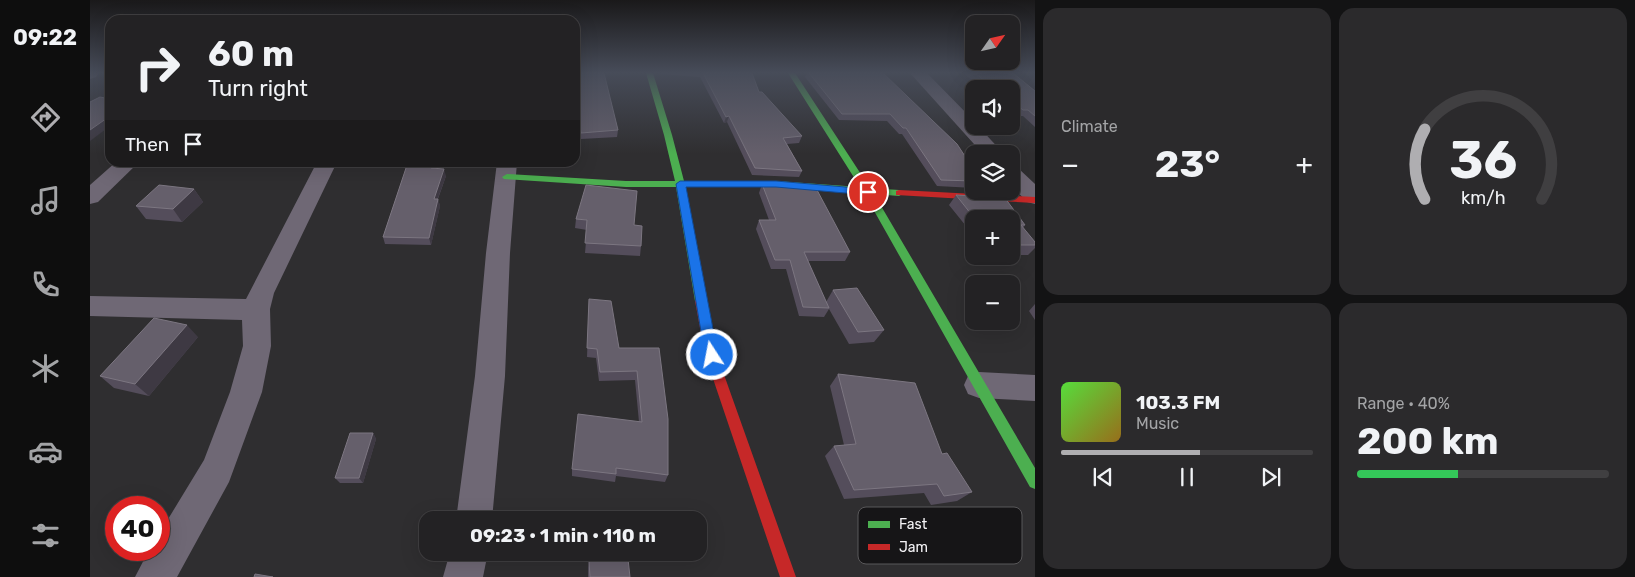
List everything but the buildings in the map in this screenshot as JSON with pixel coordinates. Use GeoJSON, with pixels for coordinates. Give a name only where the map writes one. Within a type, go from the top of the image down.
{"type":"FeatureCollection","features":[{"type":"Feature","properties":{"kind":"street"},"geometry":{"type":"LineString","coordinates":[[657,100],[680,184],[712,355],[788,577]]}},
{"type":"Feature","properties":{"kind":"street"},"geometry":{"type":"LineString","coordinates":[[808,100],[868,192],[1035,482]]}},
{"type":"Feature","properties":{"kind":"street"},"geometry":{"type":"LineString","coordinates":[[943,100],[986,145]]}},
{"type":"Feature","properties":{"kind":"street"},"geometry":{"type":"LineString","coordinates":[[90,197],[123,167]]}},
{"type":"Feature","properties":{"kind":"street"},"geometry":{"type":"LineString","coordinates":[[155,577],[217,470],[246,392],[257,346],[256,309],[267,280],[324,167]]}},
{"type":"Feature","properties":{"kind":"street"},"geometry":{"type":"LineString","coordinates":[[475,511],[490,376],[498,253],[507,170],[626,184],[776,184],[868,192],[1035,198]]}},
{"type":"Feature","properties":{"kind":"street"},"geometry":{"type":"LineString","coordinates":[[1020,182],[1035,198]]}},
{"type":"Feature","properties":{"kind":"street"},"geometry":{"type":"LineString","coordinates":[[95,313],[256,309]]}},
{"type":"Feature","properties":{"kind":"street"},"geometry":{"type":"LineString","coordinates":[[979,386],[1035,388]]}},
{"type":"Feature","properties":{"kind":"street"},"geometry":{"type":"LineString","coordinates":[[463,577],[467,561]]}},
{"type":"Feature","properties":{"kind":"traffic: fast"},"geometry":{"type":"LineString","coordinates":[[657,100],[680,184],[701,301]]}},
{"type":"Feature","properties":{"kind":"traffic: fast"},"geometry":{"type":"LineString","coordinates":[[808,100],[868,192],[1035,482]]}},
{"type":"Feature","properties":{"kind":"traffic: fast"},"geometry":{"type":"LineString","coordinates":[[507,177],[626,184],[776,184],[899,193]]}},
{"type":"Feature","properties":{"kind":"traffic: jam"},"geometry":{"type":"LineString","coordinates":[[899,193],[1035,200]]}},
{"type":"Feature","properties":{"kind":"traffic: jam"},"geometry":{"type":"LineString","coordinates":[[701,301],[711,355],[788,577]]}},
{"type":"Feature","properties":{"kind":"route"},"geometry":{"type":"LineString","coordinates":[[712,355],[689,241],[680,184],[776,184],[868,192]]}}]}
